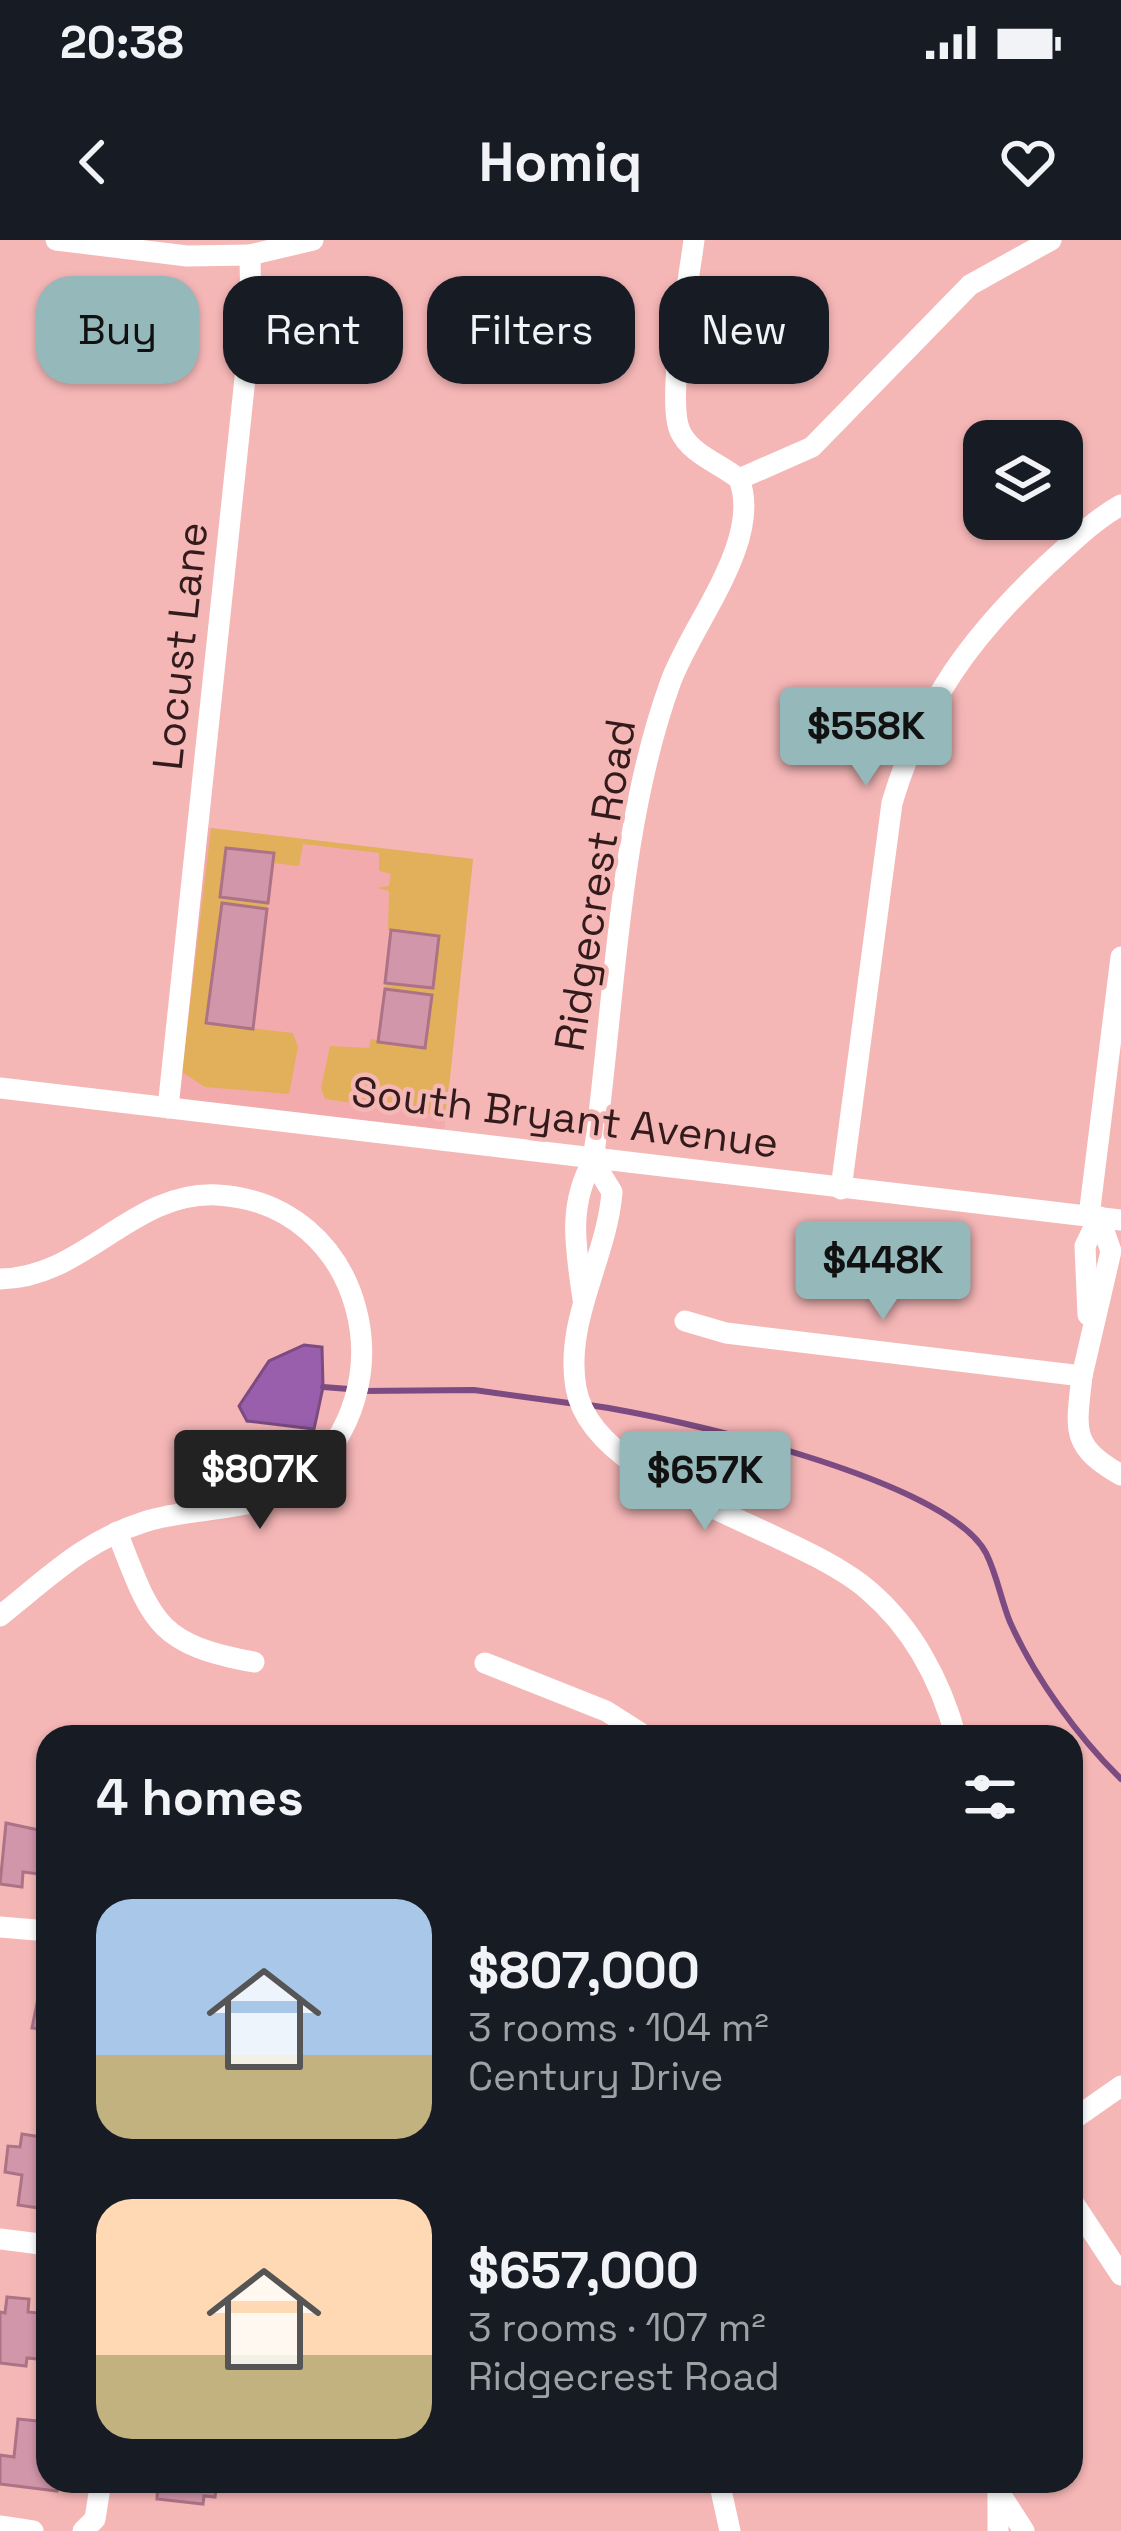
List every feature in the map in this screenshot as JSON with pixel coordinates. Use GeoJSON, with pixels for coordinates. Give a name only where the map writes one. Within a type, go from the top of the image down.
{"type":"FeatureCollection","features":[{"type":"Feature","properties":{"kind":"street"},"geometry":{"type":"LineString","coordinates":[[56,240],[187,256],[250,255],[313,240]]}},
{"type":"Feature","properties":{"kind":"street"},"geometry":{"type":"LineString","coordinates":[[694,240],[677,389],[679,430],[699,453],[739,479],[812,447],[970,285],[1051,240]]}},
{"type":"Feature","properties":{"kind":"street","name":"Locust Lane"},"geometry":{"type":"LineString","coordinates":[[168,1108],[209,761],[251,321],[250,255]]}},
{"type":"Feature","properties":{"kind":"street","name":"Ridgecrest Road"},"geometry":{"type":"LineString","coordinates":[[583,1299],[574,1218],[578,1188],[593,1161],[643,781],[672,679],[747,518],[739,479]]}},
{"type":"Feature","properties":{"kind":"street"},"geometry":{"type":"LineString","coordinates":[[841,1189],[892,803],[908,749],[957,661],[992,620],[1069,546],[1121,505]]}},
{"type":"Feature","properties":{"kind":"street"},"geometry":{"type":"LineString","coordinates":[[1121,957],[1103,1218],[1085,1246],[1089,1332],[1079,1439],[1090,1457],[1121,1474]]}},
{"type":"Feature","properties":{"kind":"street","name":"South Bryant Avenue"},"geometry":{"type":"LineString","coordinates":[[0,1088],[1103,1218]]}},
{"type":"Feature","properties":{"kind":"street","name":"Ridgecrest Road"},"geometry":{"type":"LineString","coordinates":[[593,1161],[612,1192],[583,1299],[575,1382],[583,1418],[604,1445],[869,1590],[904,1628],[932,1671],[952,1725]]}},
{"type":"Feature","properties":{"kind":"street"},"geometry":{"type":"LineString","coordinates":[[0,1279],[25,1277],[80,1256],[157,1204],[229,1196],[275,1207],[313,1234],[348,1278],[359,1318],[351,1410],[337,1441],[316,1467],[280,1495],[260,1503],[166,1515],[117,1532],[59,1563],[0,1616]]}},
{"type":"Feature","properties":{"kind":"street"},"geometry":{"type":"LineString","coordinates":[[685,1321],[726,1333],[1082,1376]]}},
{"type":"Feature","properties":{"kind":"street"},"geometry":{"type":"LineString","coordinates":[[117,1532],[141,1593],[168,1634],[192,1650],[254,1662]]}},
{"type":"Feature","properties":{"kind":"street"},"geometry":{"type":"LineString","coordinates":[[485,1663],[606,1711],[628,1725]]}},
{"type":"Feature","properties":{"kind":"street"},"geometry":{"type":"LineString","coordinates":[[0,1927],[36,1930]]}},
{"type":"Feature","properties":{"kind":"street"},"geometry":{"type":"LineString","coordinates":[[1083,2113],[1121,2086]]}},
{"type":"Feature","properties":{"kind":"street"},"geometry":{"type":"LineString","coordinates":[[1083,2217],[1121,2275]]}},
{"type":"Feature","properties":{"kind":"street"},"geometry":{"type":"LineString","coordinates":[[0,2240],[36,2244]]}},
{"type":"Feature","properties":{"kind":"street"},"geometry":{"type":"LineString","coordinates":[[83,2531],[94,2519],[99,2493]]}},
{"type":"Feature","properties":{"kind":"street"},"geometry":{"type":"LineString","coordinates":[[722,2493],[730,2531]]}},
{"type":"Feature","properties":{"kind":"street"},"geometry":{"type":"LineString","coordinates":[[995,2493],[998,2531]]}},
{"type":"Feature","properties":{"kind":"street"},"geometry":{"type":"LineString","coordinates":[[999,2493],[1024,2531]]}},
{"type":"Feature","properties":{"kind":"street"},"geometry":{"type":"LineString","coordinates":[[0,2526],[34,2531]]}},
{"type":"Feature","properties":{"kind":"shaded area"},"geometry":{"type":"Polygon","coordinates":[[[201,827],[473,859],[443,1142],[168,1108],[201,827]]]}},
{"type":"Feature","properties":{"kind":"shaded area"},"geometry":{"type":"Polygon","coordinates":[[[211,828],[473,859],[446,1116],[325,1099],[321,1088],[330,1046],[369,1048],[371,1039],[426,1047],[432,995],[385,989],[385,983],[433,988],[439,937],[388,930],[389,891],[377,888],[389,886],[391,874],[379,871],[379,853],[303,844],[299,866],[273,863],[267,909],[222,904],[207,1023],[293,1033],[298,1047],[289,1094],[205,1087],[182,1072],[211,828]]]}},
{"type":"Feature","properties":{"kind":"shaded area"},"geometry":{"type":"Polygon","coordinates":[[[304,1345],[322,1347],[323,1387],[314,1429],[247,1421],[239,1406],[269,1361],[304,1345]]]}},
{"type":"Feature","properties":{"kind":"building"},"geometry":{"type":"Polygon","coordinates":[[[226,848],[274,853],[268,903],[220,897],[226,848]]]}},
{"type":"Feature","properties":{"kind":"building"},"geometry":{"type":"Polygon","coordinates":[[[222,903],[267,909],[253,1029],[206,1023],[222,903]]]}},
{"type":"Feature","properties":{"kind":"building"},"geometry":{"type":"Polygon","coordinates":[[[391,930],[439,936],[433,988],[385,983],[391,930]]]}},
{"type":"Feature","properties":{"kind":"building"},"geometry":{"type":"Polygon","coordinates":[[[385,989],[432,995],[425,1048],[378,1042],[385,989]]]}},
{"type":"Feature","properties":{"kind":"building"},"geometry":{"type":"Polygon","coordinates":[[[6,1823],[36,1829],[36,1874],[23,1872],[22,1887],[0,1884],[6,1823]]]}},
{"type":"Feature","properties":{"kind":"building"},"geometry":{"type":"Polygon","coordinates":[[[22,2134],[36,2136],[36,2208],[18,2205],[22,2175],[5,2172],[8,2146],[20,2147],[22,2134]]]}},
{"type":"Feature","properties":{"kind":"building"},"geometry":{"type":"Polygon","coordinates":[[[7,2297],[29,2299],[28,2312],[36,2313],[36,2359],[27,2358],[26,2366],[0,2363],[0,2312],[5,2313],[7,2297]]]}},
{"type":"Feature","properties":{"kind":"building"},"geometry":{"type":"Polygon","coordinates":[[[18,2419],[36,2421],[36,2488],[0,2484],[0,2455],[14,2457],[18,2419]]]}},
{"type":"Feature","properties":{"kind":"building"},"geometry":{"type":"Polygon","coordinates":[[[157,2493],[216,2493],[215,2497],[204,2496],[203,2504],[157,2499],[157,2493]]]}},
{"type":"Feature","properties":{"kind":"waterway"},"geometry":{"type":"LineString","coordinates":[[323,1387],[349,1389]]}},
{"type":"Feature","properties":{"kind":"waterway"},"geometry":{"type":"LineString","coordinates":[[362,1391],[474,1390],[576,1404]]}},
{"type":"Feature","properties":{"kind":"waterway"},"geometry":{"type":"LineString","coordinates":[[589,1405],[681,1423],[804,1456],[919,1500],[961,1526],[986,1553],[1020,1643],[1073,1725]]}},
{"type":"Feature","properties":{"kind":"waterway"},"geometry":{"type":"LineString","coordinates":[[1083,1737],[1121,1779]]}}]}
